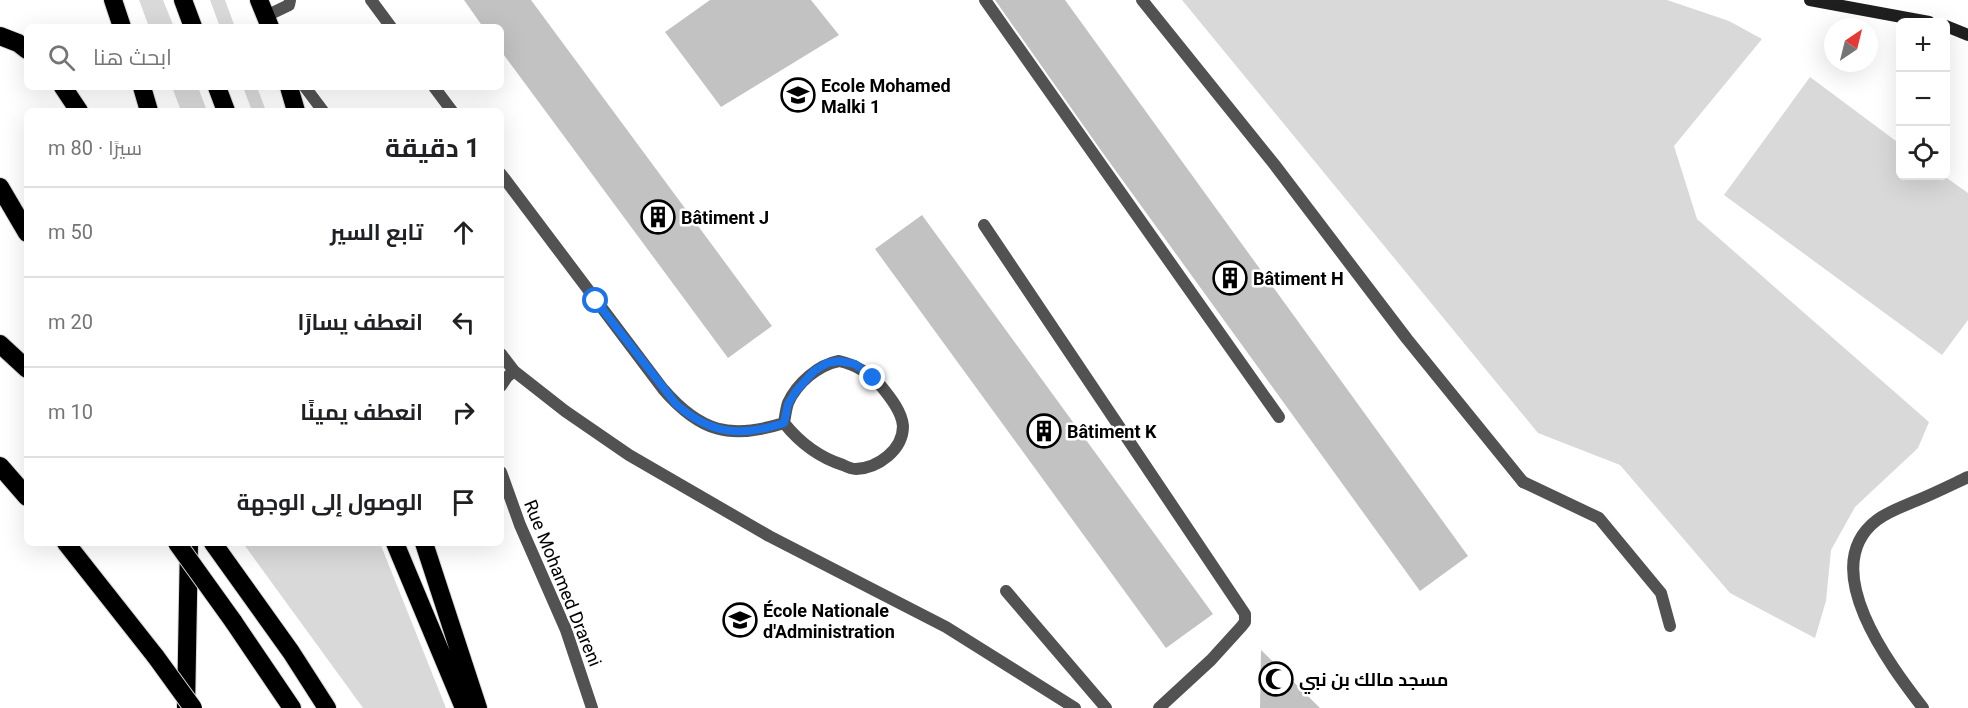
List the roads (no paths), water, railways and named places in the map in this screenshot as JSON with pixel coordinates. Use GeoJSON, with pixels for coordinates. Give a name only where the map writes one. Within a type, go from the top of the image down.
{"type":"FeatureCollection","features":[{"type":"Feature","properties":{"kind":"highway"},"geometry":{"type":"LineString","coordinates":[[113,0],[121,24]]}},
{"type":"Feature","properties":{"kind":"highway"},"geometry":{"type":"LineString","coordinates":[[183,0],[192,24]]}},
{"type":"Feature","properties":{"kind":"highway"},"geometry":{"type":"LineString","coordinates":[[0,36],[24,48]]}},
{"type":"Feature","properties":{"kind":"highway"},"geometry":{"type":"LineString","coordinates":[[65,90],[77,108]]}},
{"type":"Feature","properties":{"kind":"highway"},"geometry":{"type":"LineString","coordinates":[[143,90],[148,108]]}},
{"type":"Feature","properties":{"kind":"highway"},"geometry":{"type":"LineString","coordinates":[[218,90],[225,108]]}},
{"type":"Feature","properties":{"kind":"highway"},"geometry":{"type":"LineString","coordinates":[[290,90],[295,108]]}},
{"type":"Feature","properties":{"kind":"highway"},"geometry":{"type":"LineString","coordinates":[[0,187],[24,228]]}},
{"type":"Feature","properties":{"kind":"highway"},"geometry":{"type":"LineString","coordinates":[[0,344],[24,366]]}},
{"type":"Feature","properties":{"kind":"highway"},"geometry":{"type":"LineString","coordinates":[[0,466],[24,494]]}},
{"type":"Feature","properties":{"kind":"highway"},"geometry":{"type":"LineString","coordinates":[[68,546],[193,708]]}},
{"type":"Feature","properties":{"kind":"highway"},"geometry":{"type":"LineString","coordinates":[[179,546],[292,708]]}},
{"type":"Feature","properties":{"kind":"highway"},"geometry":{"type":"LineString","coordinates":[[186,708],[189,546]]}},
{"type":"Feature","properties":{"kind":"highway"},"geometry":{"type":"LineString","coordinates":[[215,546],[291,652],[327,708]]}},
{"type":"Feature","properties":{"kind":"highway"},"geometry":{"type":"LineString","coordinates":[[396,546],[464,708]]}},
{"type":"Feature","properties":{"kind":"highway"},"geometry":{"type":"LineString","coordinates":[[425,546],[478,708]]}},
{"type":"Feature","properties":{"kind":"main road"},"geometry":{"type":"LineString","coordinates":[[1810,0],[1907,18]]}},
{"type":"Feature","properties":{"kind":"main road"},"geometry":{"type":"LineString","coordinates":[[1950,28],[1968,35]]}},
{"type":"Feature","properties":{"kind":"street"},"geometry":{"type":"LineString","coordinates":[[265,14],[289,5],[290,0]]}},
{"type":"Feature","properties":{"kind":"street"},"geometry":{"type":"LineString","coordinates":[[371,0],[389,24]]}},
{"type":"Feature","properties":{"kind":"street"},"geometry":{"type":"LineString","coordinates":[[986,0],[1279,417]]}},
{"type":"Feature","properties":{"kind":"street"},"geometry":{"type":"LineString","coordinates":[[1142,0],[1522,482],[1599,518],[1661,593],[1670,626]]}},
{"type":"Feature","properties":{"kind":"street"},"geometry":{"type":"LineString","coordinates":[[306,90],[321,108]]}},
{"type":"Feature","properties":{"kind":"street"},"geometry":{"type":"LineString","coordinates":[[436,90],[450,108]]}},
{"type":"Feature","properties":{"kind":"street"},"geometry":{"type":"LineString","coordinates":[[504,178],[663,389],[687,414],[713,427],[739,433],[784,423]]}},
{"type":"Feature","properties":{"kind":"street"},"geometry":{"type":"LineString","coordinates":[[984,225],[1245,614],[1245,622],[1211,660],[1159,708]]}},
{"type":"Feature","properties":{"kind":"street"},"geometry":{"type":"LineString","coordinates":[[504,358],[514,371],[565,411],[629,455],[769,536],[946,627],[1076,708]]}},
{"type":"Feature","properties":{"kind":"street"},"geometry":{"type":"LineString","coordinates":[[839,361],[855,364],[873,378],[888,394],[898,410],[903,426],[900,442],[892,452],[871,466],[854,469],[814,453],[796,438],[784,423],[788,404],[809,376],[827,363],[839,361]]}},
{"type":"Feature","properties":{"kind":"street"},"geometry":{"type":"LineString","coordinates":[[504,382],[514,371]]}},
{"type":"Feature","properties":{"kind":"street"},"geometry":{"type":"LineString","coordinates":[[1923,708],[1901,680],[1876,640],[1855,590],[1853,557],[1857,543],[1877,520],[1968,477]]}},
{"type":"Feature","properties":{"kind":"street","name":"Rue Mohamed Drareni"},"geometry":{"type":"LineString","coordinates":[[504,480],[520,525],[566,630],[592,708]]}},
{"type":"Feature","properties":{"kind":"street"},"geometry":{"type":"LineString","coordinates":[[1006,591],[1107,708]]}},
{"type":"Feature","properties":{"kind":"place","name":"Ecole Mohamed Malki 1"},"geometry":{"type":"Point","coordinates":[798,95]}},
{"type":"Feature","properties":{"kind":"place","name":"Bâtiment J"},"geometry":{"type":"Point","coordinates":[658,217]}},
{"type":"Feature","properties":{"kind":"place","name":"Bâtiment H"},"geometry":{"type":"Point","coordinates":[1230,278]}},
{"type":"Feature","properties":{"kind":"place","name":"Bâtiment K"},"geometry":{"type":"Point","coordinates":[1044,431]}},
{"type":"Feature","properties":{"kind":"place","name":"École Nationale d'Administration"},"geometry":{"type":"Point","coordinates":[740,620]}},
{"type":"Feature","properties":{"kind":"place","name":"مسجد مالك بن نبي"},"geometry":{"type":"Point","coordinates":[1276,679]}}]}
